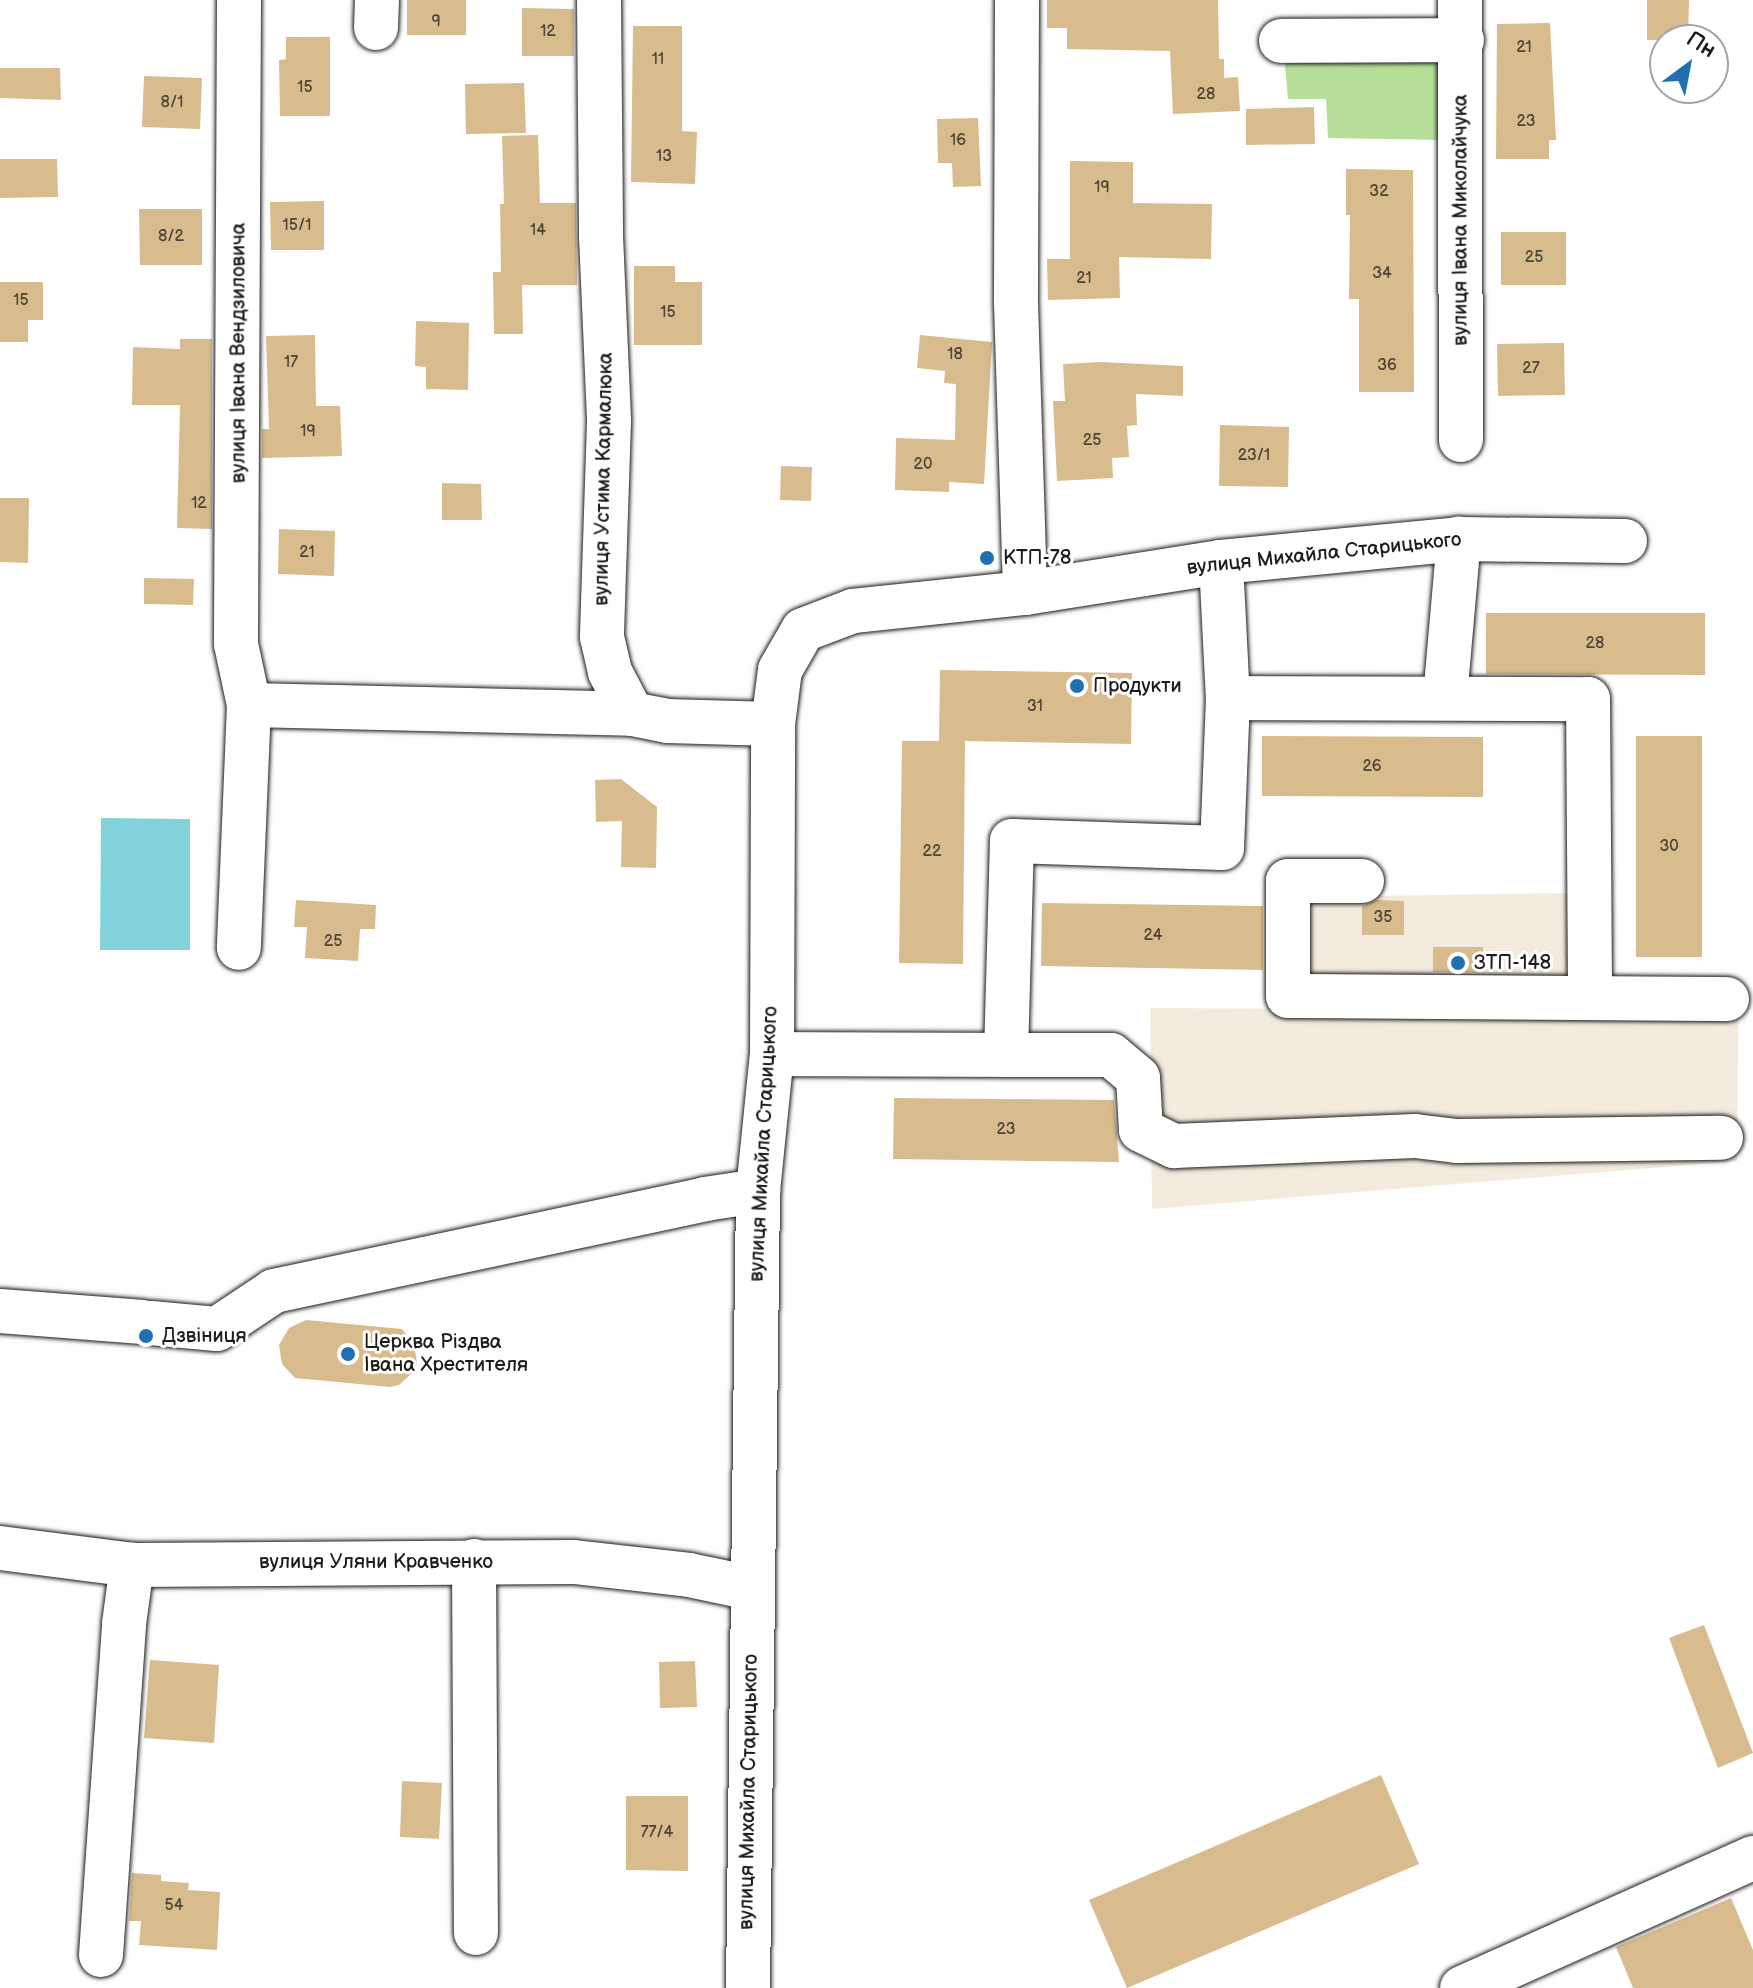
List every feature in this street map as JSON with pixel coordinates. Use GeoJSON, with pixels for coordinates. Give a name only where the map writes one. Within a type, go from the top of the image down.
{"type":"FeatureCollection","features":[{"type":"Feature","properties":{"kind":"street","name":"вулиця Івана Вендзиловича"},"geometry":{"type":"LineString","coordinates":[[239,0],[236,644],[249,705],[239,948]]}},
{"type":"Feature","properties":{"kind":"street","name":"вулиця Устима Кармалюка"},"geometry":{"type":"LineString","coordinates":[[599,0],[601,236],[609,422],[602,637],[610,672],[632,714]]}},
{"type":"Feature","properties":{"kind":"street"},"geometry":{"type":"LineString","coordinates":[[1017,0],[1016,303],[1025,593]]}},
{"type":"Feature","properties":{"kind":"street"},"geometry":{"type":"LineString","coordinates":[[1281,41],[1461,20]]}},
{"type":"Feature","properties":{"kind":"street","name":"вулиця Івана Миколайчука"},"geometry":{"type":"LineString","coordinates":[[1461,20],[1461,440]]}},
{"type":"Feature","properties":{"kind":"street"},"geometry":{"type":"LineString","coordinates":[[1445,698],[1459,539]]}},
{"type":"Feature","properties":{"kind":"street","name":"вулиця Михайла Старицького"},"geometry":{"type":"LineString","coordinates":[[748,1988],[758,1191],[772,1054],[773,724],[780,670],[803,630],[853,611],[1025,593],[1221,562],[1459,539],[1625,541]]}},
{"type":"Feature","properties":{"kind":"street"},"geometry":{"type":"LineString","coordinates":[[1006,1055],[1012,841],[1222,848],[1228,698],[1221,562]]}},
{"type":"Feature","properties":{"kind":"street"},"geometry":{"type":"LineString","coordinates":[[1228,698],[1588,699],[1590,998]]}},
{"type":"Feature","properties":{"kind":"street"},"geometry":{"type":"LineString","coordinates":[[249,705],[632,714],[667,721],[773,724]]}},
{"type":"Feature","properties":{"kind":"street"},"geometry":{"type":"LineString","coordinates":[[1362,881],[1288,881],[1288,996],[1727,999]]}},
{"type":"Feature","properties":{"kind":"street"},"geometry":{"type":"LineString","coordinates":[[772,1054],[1111,1055],[1138,1078],[1141,1130],[1174,1146],[1415,1136],[1457,1141],[1721,1138]]}},
{"type":"Feature","properties":{"kind":"street"},"geometry":{"type":"LineString","coordinates":[[0,1311],[217,1329],[274,1291],[705,1199],[758,1191]]}},
{"type":"Feature","properties":{"kind":"street","name":"вулиця Уляни Кравченко"},"geometry":{"type":"LineString","coordinates":[[0,1548],[132,1565],[574,1562],[689,1575],[751,1588]]}},
{"type":"Feature","properties":{"kind":"street"},"geometry":{"type":"LineString","coordinates":[[474,1561],[476,1933]]}},
{"type":"Feature","properties":{"kind":"street"},"geometry":{"type":"LineString","coordinates":[[101,1955],[124,1624],[132,1565]]}},
{"type":"Feature","properties":{"kind":"street"},"geometry":{"type":"LineString","coordinates":[[1462,1988],[1532,1975],[1753,1858]]}},
{"type":"Feature","properties":{"kind":"shaded area"},"geometry":{"type":"Polygon","coordinates":[[[1573,893],[1574,986],[1739,985],[1737,1161],[1152,1209],[1150,1008],[1304,1009],[1306,897],[1573,893]]]}},
{"type":"Feature","properties":{"kind":"green space"},"geometry":{"type":"Polygon","coordinates":[[[1288,58],[1444,60],[1444,140],[1328,138],[1326,99],[1288,99],[1285,66],[1288,58]]]}},
{"type":"Feature","properties":{"kind":"water"},"geometry":{"type":"Polygon","coordinates":[[[101,818],[190,819],[190,950],[100,950],[101,818]]]}},
{"type":"Feature","properties":{"kind":"building"},"geometry":{"type":"Polygon","coordinates":[[[407,0],[466,0],[466,35],[407,35],[407,0]]]}},
{"type":"Feature","properties":{"kind":"building"},"geometry":{"type":"Polygon","coordinates":[[[1047,0],[1218,0],[1219,59],[1224,59],[1224,78],[1238,77],[1240,111],[1173,114],[1170,51],[1067,49],[1067,28],[1047,28],[1047,0]]]}},
{"type":"Feature","properties":{"kind":"building"},"geometry":{"type":"Polygon","coordinates":[[[1647,0],[1689,0],[1688,24],[1649,24],[1647,40],[1647,0]]]}},
{"type":"Feature","properties":{"kind":"building"},"geometry":{"type":"Polygon","coordinates":[[[522,8],[574,9],[574,56],[522,56],[522,8]]]}},
{"type":"Feature","properties":{"kind":"building"},"geometry":{"type":"Polygon","coordinates":[[[1550,23],[1556,140],[1549,140],[1549,159],[1496,159],[1497,24],[1550,23]]]}},
{"type":"Feature","properties":{"kind":"building"},"geometry":{"type":"Polygon","coordinates":[[[633,26],[682,26],[682,131],[697,132],[695,184],[631,182],[633,26]]]}},
{"type":"Feature","properties":{"kind":"building"},"geometry":{"type":"Polygon","coordinates":[[[286,37],[330,37],[330,116],[280,116],[279,60],[286,59],[286,37]]]}},
{"type":"Feature","properties":{"kind":"building"},"geometry":{"type":"Polygon","coordinates":[[[0,68],[60,68],[61,100],[0,98],[0,68]]]}},
{"type":"Feature","properties":{"kind":"building"},"geometry":{"type":"Polygon","coordinates":[[[144,76],[202,78],[200,129],[142,127],[144,76]]]}},
{"type":"Feature","properties":{"kind":"building"},"geometry":{"type":"Polygon","coordinates":[[[524,83],[526,133],[466,134],[465,84],[524,83]]]}},
{"type":"Feature","properties":{"kind":"building"},"geometry":{"type":"Polygon","coordinates":[[[1314,107],[1315,144],[1246,145],[1246,109],[1314,107]]]}},
{"type":"Feature","properties":{"kind":"building"},"geometry":{"type":"Polygon","coordinates":[[[978,118],[981,186],[953,187],[952,163],[938,163],[937,119],[978,118]]]}},
{"type":"Feature","properties":{"kind":"building"},"geometry":{"type":"Polygon","coordinates":[[[538,135],[540,203],[576,203],[577,285],[522,285],[523,334],[494,334],[493,272],[501,272],[500,204],[504,204],[502,136],[538,135]]]}},
{"type":"Feature","properties":{"kind":"building"},"geometry":{"type":"Polygon","coordinates":[[[0,159],[57,159],[58,197],[0,198],[0,159]]]}},
{"type":"Feature","properties":{"kind":"building"},"geometry":{"type":"Polygon","coordinates":[[[1070,161],[1133,162],[1133,203],[1212,204],[1211,259],[1119,257],[1120,298],[1048,300],[1047,259],[1070,259],[1070,161]]]}},
{"type":"Feature","properties":{"kind":"building"},"geometry":{"type":"Polygon","coordinates":[[[1346,169],[1413,170],[1414,392],[1359,392],[1359,299],[1349,299],[1350,215],[1346,215],[1346,169]]]}},
{"type":"Feature","properties":{"kind":"building"},"geometry":{"type":"Polygon","coordinates":[[[324,201],[324,250],[271,250],[270,202],[324,201]]]}},
{"type":"Feature","properties":{"kind":"building"},"geometry":{"type":"Polygon","coordinates":[[[139,209],[202,209],[202,265],[140,265],[139,209]]]}},
{"type":"Feature","properties":{"kind":"building"},"geometry":{"type":"Polygon","coordinates":[[[1501,232],[1566,232],[1566,285],[1501,285],[1501,232]]]}},
{"type":"Feature","properties":{"kind":"building"},"geometry":{"type":"Polygon","coordinates":[[[634,266],[675,266],[675,282],[702,282],[702,345],[634,345],[634,266]]]}},
{"type":"Feature","properties":{"kind":"building"},"geometry":{"type":"Polygon","coordinates":[[[0,282],[43,282],[43,320],[28,320],[28,342],[0,342],[0,282]]]}},
{"type":"Feature","properties":{"kind":"building"},"geometry":{"type":"Polygon","coordinates":[[[416,321],[469,323],[468,390],[426,389],[426,367],[415,366],[416,321]]]}},
{"type":"Feature","properties":{"kind":"building"},"geometry":{"type":"Polygon","coordinates":[[[315,335],[316,406],[340,406],[342,456],[262,458],[262,429],[269,429],[266,336],[315,335]]]}},
{"type":"Feature","properties":{"kind":"building"},"geometry":{"type":"Polygon","coordinates":[[[920,335],[992,342],[984,484],[949,482],[949,492],[895,490],[896,438],[955,440],[956,384],[944,383],[945,371],[917,368],[920,335]]]}},
{"type":"Feature","properties":{"kind":"building"},"geometry":{"type":"Polygon","coordinates":[[[180,339],[212,339],[212,529],[177,528],[180,405],[132,405],[133,347],[180,349],[180,339]]]}},
{"type":"Feature","properties":{"kind":"building"},"geometry":{"type":"Polygon","coordinates":[[[1564,343],[1565,395],[1498,396],[1497,344],[1564,343]]]}},
{"type":"Feature","properties":{"kind":"building"},"geometry":{"type":"Polygon","coordinates":[[[1101,362],[1183,366],[1183,396],[1136,394],[1137,425],[1127,426],[1129,457],[1112,458],[1113,478],[1057,481],[1053,401],[1065,401],[1063,364],[1101,362]]]}},
{"type":"Feature","properties":{"kind":"building"},"geometry":{"type":"Polygon","coordinates":[[[1220,425],[1289,427],[1288,487],[1219,486],[1220,425]]]}},
{"type":"Feature","properties":{"kind":"building"},"geometry":{"type":"Polygon","coordinates":[[[781,466],[812,467],[811,501],[780,500],[781,466]]]}},
{"type":"Feature","properties":{"kind":"building"},"geometry":{"type":"Polygon","coordinates":[[[442,483],[481,484],[482,520],[442,520],[442,483]]]}},
{"type":"Feature","properties":{"kind":"building"},"geometry":{"type":"Polygon","coordinates":[[[0,498],[29,498],[28,563],[0,562],[0,498]]]}},
{"type":"Feature","properties":{"kind":"building"},"geometry":{"type":"Polygon","coordinates":[[[279,529],[335,531],[334,576],[278,574],[279,529]]]}},
{"type":"Feature","properties":{"kind":"building"},"geometry":{"type":"Polygon","coordinates":[[[144,578],[194,579],[193,605],[144,604],[144,578]]]}},
{"type":"Feature","properties":{"kind":"building"},"geometry":{"type":"Polygon","coordinates":[[[1486,613],[1705,613],[1705,675],[1486,674],[1486,613]]]}},
{"type":"Feature","properties":{"kind":"building"},"geometry":{"type":"Polygon","coordinates":[[[940,670],[1132,673],[1131,744],[965,741],[963,964],[899,963],[902,741],[939,741],[940,670]]]}},
{"type":"Feature","properties":{"kind":"building"},"geometry":{"type":"Polygon","coordinates":[[[1262,736],[1483,737],[1483,797],[1262,796],[1262,736]]]}},
{"type":"Feature","properties":{"kind":"building"},"geometry":{"type":"Polygon","coordinates":[[[1636,736],[1702,736],[1702,957],[1636,957],[1636,736]]]}},
{"type":"Feature","properties":{"kind":"building"},"geometry":{"type":"Polygon","coordinates":[[[621,779],[657,807],[656,868],[621,867],[622,821],[596,822],[595,780],[621,779]]]}},
{"type":"Feature","properties":{"kind":"building"},"geometry":{"type":"Polygon","coordinates":[[[296,900],[376,905],[375,929],[360,929],[358,961],[305,958],[307,927],[294,927],[296,900]]]}},
{"type":"Feature","properties":{"kind":"building"},"geometry":{"type":"Polygon","coordinates":[[[1377,900],[1404,901],[1404,935],[1362,935],[1362,906],[1377,900]]]}},
{"type":"Feature","properties":{"kind":"building"},"geometry":{"type":"Polygon","coordinates":[[[1042,903],[1263,906],[1263,970],[1041,966],[1042,903]]]}},
{"type":"Feature","properties":{"kind":"building","name":"ЗТП-148"},"geometry":{"type":"Polygon","coordinates":[[[1433,947],[1483,947],[1483,972],[1433,972],[1433,947]]]}},
{"type":"Feature","properties":{"kind":"building"},"geometry":{"type":"Polygon","coordinates":[[[894,1098],[1114,1100],[1119,1162],[893,1159],[894,1098]]]}},
{"type":"Feature","properties":{"kind":"building","name":"Церква Різдва Івана Хрестителя"},"geometry":{"type":"Polygon","coordinates":[[[306,1320],[402,1329],[414,1344],[417,1363],[413,1372],[399,1385],[390,1387],[295,1378],[282,1364],[279,1345],[289,1328],[306,1320]]]}},
{"type":"Feature","properties":{"kind":"building"},"geometry":{"type":"Polygon","coordinates":[[[1704,1625],[1753,1753],[1718,1768],[1669,1638],[1704,1625]]]}},
{"type":"Feature","properties":{"kind":"building"},"geometry":{"type":"Polygon","coordinates":[[[150,1660],[219,1665],[214,1743],[144,1738],[150,1660]]]}},
{"type":"Feature","properties":{"kind":"building"},"geometry":{"type":"Polygon","coordinates":[[[695,1661],[697,1707],[660,1708],[659,1662],[695,1661]]]}},
{"type":"Feature","properties":{"kind":"building"},"geometry":{"type":"Polygon","coordinates":[[[1381,1775],[1419,1864],[1127,1988],[1089,1900],[1381,1775]]]}},
{"type":"Feature","properties":{"kind":"building"},"geometry":{"type":"Polygon","coordinates":[[[402,1781],[442,1783],[439,1839],[400,1837],[402,1781]]]}},
{"type":"Feature","properties":{"kind":"building"},"geometry":{"type":"Polygon","coordinates":[[[626,1796],[688,1796],[688,1871],[626,1870],[626,1796]]]}},
{"type":"Feature","properties":{"kind":"building"},"geometry":{"type":"Polygon","coordinates":[[[132,1873],[161,1875],[161,1881],[189,1883],[188,1890],[220,1892],[217,1950],[139,1945],[141,1921],[129,1921],[132,1873]]]}},
{"type":"Feature","properties":{"kind":"building"},"geometry":{"type":"Polygon","coordinates":[[[1731,1898],[1753,1950],[1753,1988],[1633,1988],[1616,1947],[1731,1898]]]}},
{"type":"Feature","properties":{"kind":"place","name":"КТП-78"},"geometry":{"type":"Point","coordinates":[987,558]}},
{"type":"Feature","properties":{"kind":"place","name":"Продукти"},"geometry":{"type":"Point","coordinates":[1077,686]}},
{"type":"Feature","properties":{"kind":"place","name":"ЗТП-148"},"geometry":{"type":"Point","coordinates":[1458,963]}},
{"type":"Feature","properties":{"kind":"place","name":"Дзвіниця"},"geometry":{"type":"Point","coordinates":[146,1336]}},
{"type":"Feature","properties":{"kind":"place","name":"Церква Різдва Івана Хрестителя"},"geometry":{"type":"Point","coordinates":[348,1354]}}]}
